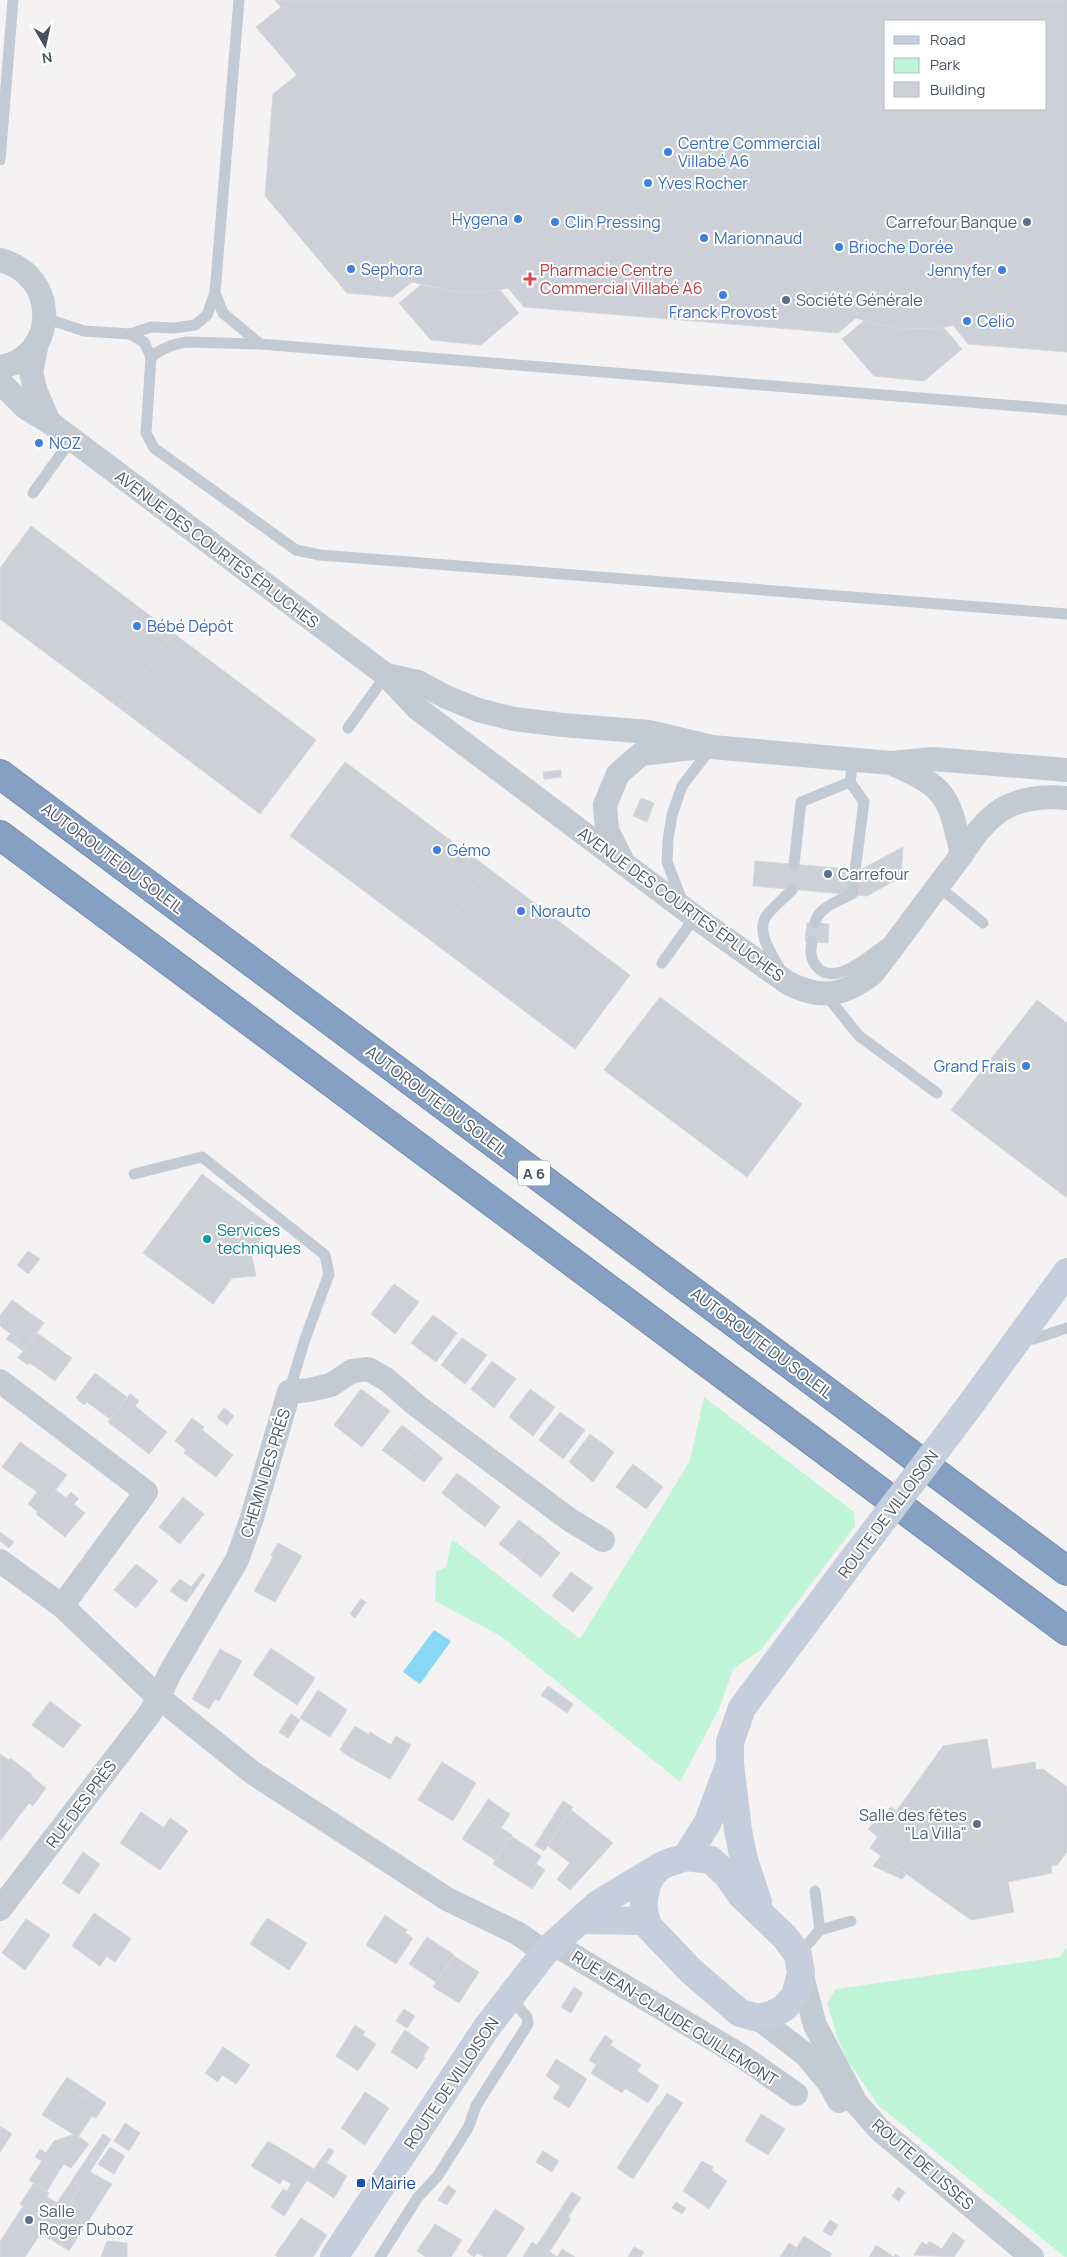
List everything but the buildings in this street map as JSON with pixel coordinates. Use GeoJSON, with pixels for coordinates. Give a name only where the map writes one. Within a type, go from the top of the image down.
{"type":"FeatureCollection","features":[{"type":"Feature","properties":{"kind":"highway","name":"AUTOROUTE DU SOLEIL"},"geometry":{"type":"LineString","coordinates":[[0,774],[1067,1571]]}},
{"type":"Feature","properties":{"kind":"highway"},"geometry":{"type":"LineString","coordinates":[[0,835],[1067,1631]]}},
{"type":"Feature","properties":{"kind":"street"},"geometry":{"type":"LineString","coordinates":[[0,260],[14,264],[31,277],[42,296],[45,318]]}},
{"type":"Feature","properties":{"kind":"street","name":"AVENUE DES COURTES ÉPLUCHES"},"geometry":{"type":"LineString","coordinates":[[45,318],[37,343],[32,374],[36,392],[49,422]]}},
{"type":"Feature","properties":{"kind":"street"},"geometry":{"type":"LineString","coordinates":[[0,367],[8,366],[24,357],[37,343]]}},
{"type":"Feature","properties":{"kind":"street","name":"AVENUE DES COURTES ÉPLUCHES"},"geometry":{"type":"LineString","coordinates":[[0,382],[26,408],[49,422],[386,675],[418,709],[690,913],[788,983],[801,990],[826,995],[856,986],[872,974],[987,822],[1000,811],[1016,802],[1048,796],[1067,798]]}},
{"type":"Feature","properties":{"kind":"street","name":"AVENUE DES COURTES ÉPLUCHES"},"geometry":{"type":"LineString","coordinates":[[386,675],[418,682],[446,697],[478,710],[514,719],[563,726],[649,732],[712,747],[852,771],[891,763],[933,759],[1067,770]]}},
{"type":"Feature","properties":{"kind":"street"},"geometry":{"type":"LineString","coordinates":[[623,861],[607,830],[605,805],[618,774],[641,754],[674,749],[712,747]]}},
{"type":"Feature","properties":{"kind":"street","name":"AVENUE DES COURTES ÉPLUCHES"},"geometry":{"type":"LineString","coordinates":[[891,763],[934,784],[948,801],[962,854]]}},
{"type":"Feature","properties":{"kind":"street","name":"ROUTE DE VILLOISON"},"geometry":{"type":"LineString","coordinates":[[762,1913],[744,1860],[730,1764],[730,1742],[742,1708],[968,1408],[1067,1272]]}},
{"type":"Feature","properties":{"kind":"street","name":"CHEMIN DES PRÉS"},"geometry":{"type":"LineString","coordinates":[[157,1696],[237,1560],[252,1521],[289,1392],[331,1385],[352,1371],[368,1369],[386,1379],[416,1405],[570,1520],[603,1540]]}},
{"type":"Feature","properties":{"kind":"street"},"geometry":{"type":"LineString","coordinates":[[0,1382],[146,1492],[62,1606]]}},
{"type":"Feature","properties":{"kind":"street","name":"RUE JEAN-CLAUDE GUILLEMONT"},"geometry":{"type":"LineString","coordinates":[[0,1561],[62,1606],[157,1696],[254,1773],[333,1826],[447,1898],[517,1934],[549,1948],[743,2057],[796,2094]]}},
{"type":"Feature","properties":{"kind":"street","name":"RUE DES PRÈS"},"geometry":{"type":"LineString","coordinates":[[0,1909],[151,1712],[157,1696]]}},
{"type":"Feature","properties":{"kind":"street","name":"ROUTE DE VILLOISON"},"geometry":{"type":"LineString","coordinates":[[334,2257],[487,2027],[549,1948],[598,1904],[661,1866],[686,1856],[708,1822],[730,1764]]}},
{"type":"Feature","properties":{"kind":"street"},"geometry":{"type":"LineString","coordinates":[[661,1866],[648,1882],[645,1895],[645,1921],[671,1951],[740,2014],[758,2018],[771,2015],[784,2008],[795,1996],[799,1964],[785,1937],[741,1895],[727,1875],[711,1860],[686,1856]]}},
{"type":"Feature","properties":{"kind":"street"},"geometry":{"type":"LineString","coordinates":[[582,1920],[645,1921]]}},
{"type":"Feature","properties":{"kind":"street","name":"ROUTE DE LISSES"},"geometry":{"type":"LineString","coordinates":[[799,1964],[815,2025],[856,2103],[880,2130],[1032,2257]]}},
{"type":"Feature","properties":{"kind":"street","name":"ROUTE DE LISSES"},"geometry":{"type":"LineString","coordinates":[[758,2018],[806,2055],[828,2083],[846,2114],[859,2128],[1013,2257]]}},
{"type":"Feature","properties":{"kind":"lane"},"geometry":{"type":"LineString","coordinates":[[0,160],[13,0]]}},
{"type":"Feature","properties":{"kind":"lane"},"geometry":{"type":"LineString","coordinates":[[45,318],[84,330],[130,334],[151,327],[174,328],[195,325],[206,315],[215,292],[238,1]]}},
{"type":"Feature","properties":{"kind":"lane"},"geometry":{"type":"LineString","coordinates":[[215,292],[223,314],[260,344]]}},
{"type":"Feature","properties":{"kind":"lane"},"geometry":{"type":"LineString","coordinates":[[130,334],[144,342],[151,357],[146,434],[154,448],[296,550],[320,555],[1067,614]]}},
{"type":"Feature","properties":{"kind":"lane"},"geometry":{"type":"LineString","coordinates":[[151,357],[160,349],[175,343],[260,344],[1067,410]]}},
{"type":"Feature","properties":{"kind":"lane"},"geometry":{"type":"LineString","coordinates":[[33,493],[71,440]]}},
{"type":"Feature","properties":{"kind":"lane"},"geometry":{"type":"LineString","coordinates":[[348,728],[386,675]]}},
{"type":"Feature","properties":{"kind":"lane"},"geometry":{"type":"LineString","coordinates":[[662,963],[690,913],[667,862],[668,840],[676,800],[682,786],[712,747]]}},
{"type":"Feature","properties":{"kind":"lane"},"geometry":{"type":"LineString","coordinates":[[794,864],[802,802],[852,771],[864,802],[852,894],[825,909],[820,913],[815,923]]}},
{"type":"Feature","properties":{"kind":"lane"},"geometry":{"type":"LineString","coordinates":[[938,886],[983,922]]}},
{"type":"Feature","properties":{"kind":"lane"},"geometry":{"type":"LineString","coordinates":[[788,983],[764,938],[764,926],[768,915],[792,890]]}},
{"type":"Feature","properties":{"kind":"lane"},"geometry":{"type":"LineString","coordinates":[[812,941],[812,960],[818,969],[827,974],[839,973],[850,969],[906,930]]}},
{"type":"Feature","properties":{"kind":"lane"},"geometry":{"type":"LineString","coordinates":[[826,995],[859,1036],[937,1093]]}},
{"type":"Feature","properties":{"kind":"lane"},"geometry":{"type":"LineString","coordinates":[[134,1174],[202,1157],[325,1255],[329,1274],[305,1339],[289,1392]]}},
{"type":"Feature","properties":{"kind":"lane"},"geometry":{"type":"LineString","coordinates":[[1021,1334],[1034,1339],[1067,1328]]}},
{"type":"Feature","properties":{"kind":"lane"},"geometry":{"type":"LineString","coordinates":[[799,1964],[820,1930],[815,1891]]}},
{"type":"Feature","properties":{"kind":"lane"},"geometry":{"type":"LineString","coordinates":[[820,1930],[851,1921]]}},
{"type":"Feature","properties":{"kind":"lane"},"geometry":{"type":"LineString","coordinates":[[380,2257],[418,2197],[437,2177],[455,2149],[468,2128],[476,2106],[528,2024],[527,2017],[510,1997]]}},
{"type":"Feature","properties":{"kind":"green space"},"geometry":{"type":"Polygon","coordinates":[[[704,1397],[854,1512],[855,1526],[761,1650],[733,1669],[719,1709],[680,1782],[501,1636],[435,1601],[436,1572],[446,1567],[452,1539],[580,1639],[690,1461],[704,1397]]]}},
{"type":"Feature","properties":{"kind":"green space"},"geometry":{"type":"Polygon","coordinates":[[[1067,1947],[1067,2257],[1065,2257],[878,2105],[848,2061],[839,2042],[827,2003],[836,1989],[1060,1957],[1067,1947]]]}},
{"type":"Feature","properties":{"kind":"water"},"geometry":{"type":"Polygon","coordinates":[[[434,1630],[451,1641],[420,1684],[403,1672],[434,1630]]]}},
{"type":"Feature","properties":{"kind":"place","name":"Centre Commercial Villabé A6"},"geometry":{"type":"Point","coordinates":[668,152]}},
{"type":"Feature","properties":{"kind":"place","name":"Yves Rocher"},"geometry":{"type":"Point","coordinates":[648,183]}},
{"type":"Feature","properties":{"kind":"place","name":"Hygena"},"geometry":{"type":"Point","coordinates":[518,219]}},
{"type":"Feature","properties":{"kind":"place","name":"Clin Pressing"},"geometry":{"type":"Point","coordinates":[555,222]}},
{"type":"Feature","properties":{"kind":"place","name":"Carrefour Banque"},"geometry":{"type":"Point","coordinates":[1027,222]}},
{"type":"Feature","properties":{"kind":"place","name":"Marionnaud"},"geometry":{"type":"Point","coordinates":[704,238]}},
{"type":"Feature","properties":{"kind":"place","name":"Brioche Dorée"},"geometry":{"type":"Point","coordinates":[839,247]}},
{"type":"Feature","properties":{"kind":"place","name":"Sephora"},"geometry":{"type":"Point","coordinates":[351,269]}},
{"type":"Feature","properties":{"kind":"place","name":"Jennyfer"},"geometry":{"type":"Point","coordinates":[1002,270]}},
{"type":"Feature","properties":{"kind":"place","name":"Pharmacie Centre Commercial Villabé A6"},"geometry":{"type":"Point","coordinates":[530,279]}},
{"type":"Feature","properties":{"kind":"place","name":"Franck Provost"},"geometry":{"type":"Point","coordinates":[723,295]}},
{"type":"Feature","properties":{"kind":"place","name":"Société Générale"},"geometry":{"type":"Point","coordinates":[786,300]}},
{"type":"Feature","properties":{"kind":"place","name":"Celio"},"geometry":{"type":"Point","coordinates":[967,321]}},
{"type":"Feature","properties":{"kind":"place","name":"NOZ"},"geometry":{"type":"Point","coordinates":[39,443]}},
{"type":"Feature","properties":{"kind":"place","name":"Bébé Dépôt"},"geometry":{"type":"Point","coordinates":[137,626]}},
{"type":"Feature","properties":{"kind":"place","name":"Gémo"},"geometry":{"type":"Point","coordinates":[437,850]}},
{"type":"Feature","properties":{"kind":"place","name":"Carrefour"},"geometry":{"type":"Point","coordinates":[828,874]}},
{"type":"Feature","properties":{"kind":"place","name":"Norauto"},"geometry":{"type":"Point","coordinates":[521,911]}},
{"type":"Feature","properties":{"kind":"place","name":"Grand Frais"},"geometry":{"type":"Point","coordinates":[1026,1066]}},
{"type":"Feature","properties":{"kind":"place","name":"Services techniques"},"geometry":{"type":"Point","coordinates":[207,1239]}},
{"type":"Feature","properties":{"kind":"place","name":"Salle des fêtes \"La Villa\""},"geometry":{"type":"Point","coordinates":[977,1824]}},
{"type":"Feature","properties":{"kind":"place","name":"Mairie"},"geometry":{"type":"Point","coordinates":[361,2183]}},
{"type":"Feature","properties":{"kind":"place","name":"Salle Roger Duboz"},"geometry":{"type":"Point","coordinates":[29,2220]}}]}
